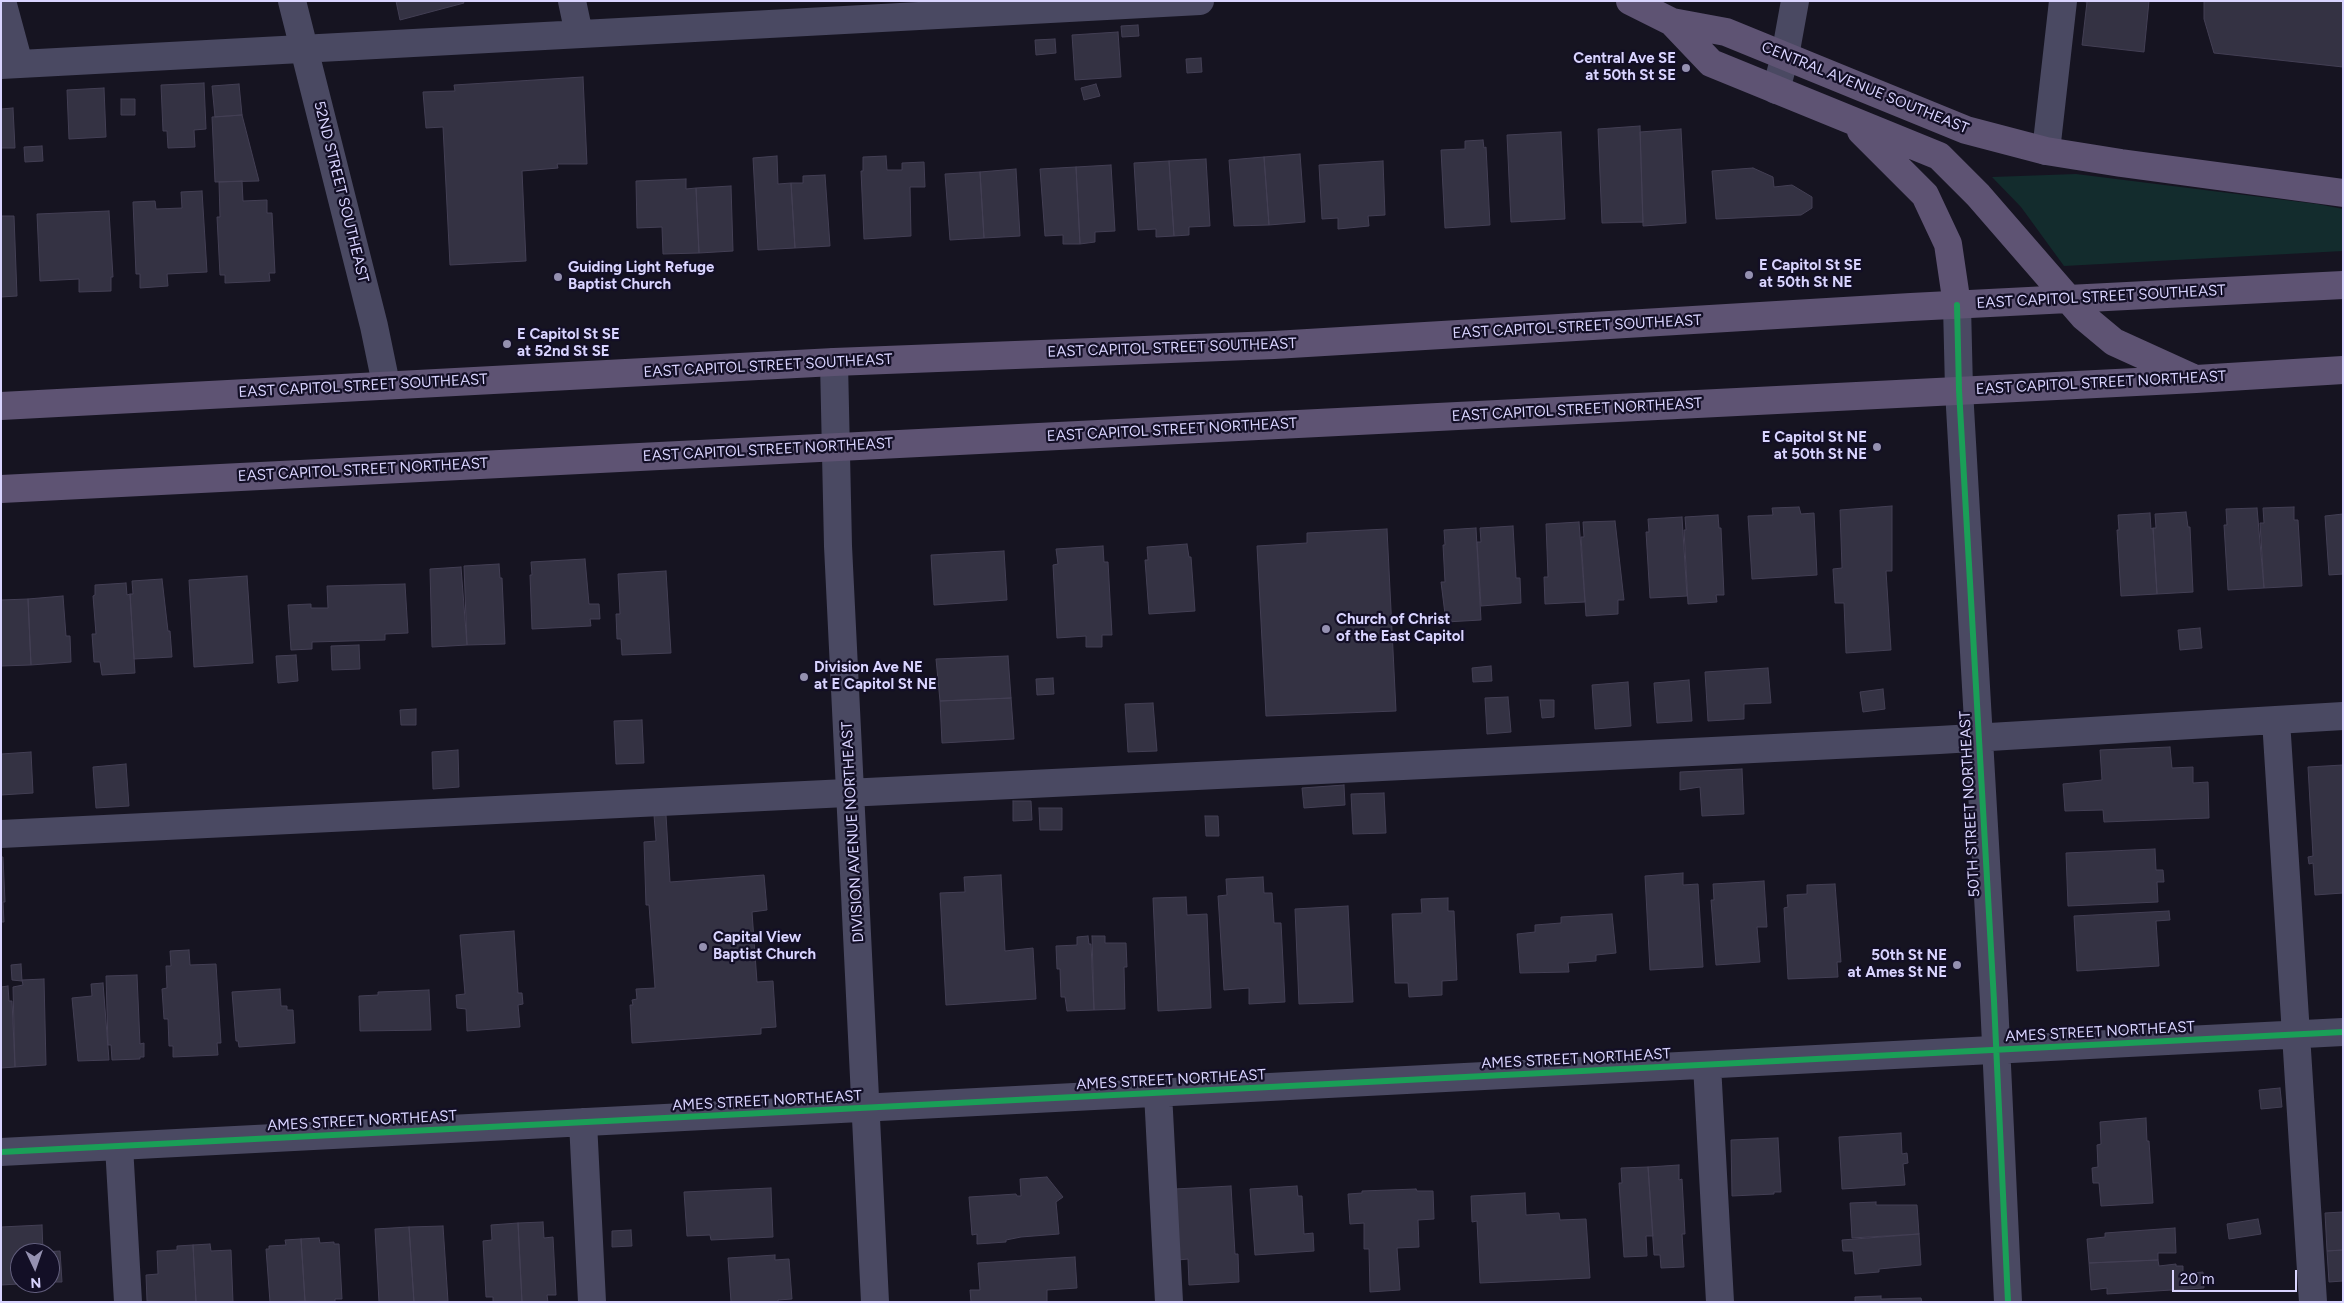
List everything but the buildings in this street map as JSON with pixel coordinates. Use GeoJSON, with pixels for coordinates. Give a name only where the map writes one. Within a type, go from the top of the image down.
{"type":"FeatureCollection","features":[{"type":"Feature","properties":{"kind":"main road","name":"CENTRAL AVENUE SOUTHEAST"},"geometry":{"type":"LineString","coordinates":[[1630,1],[1672,22],[1726,32],[1873,94],[1966,130],[2046,151],[2343,193]]}},
{"type":"Feature","properties":{"kind":"main road"},"geometry":{"type":"LineString","coordinates":[[1672,22],[1711,63],[1939,156],[1978,195],[2084,317],[2114,342],[2196,380]]}},
{"type":"Feature","properties":{"kind":"main road"},"geometry":{"type":"LineString","coordinates":[[1849,120],[1925,195],[1948,244],[1957,305]]}},
{"type":"Feature","properties":{"kind":"main road","name":"EAST CAPITOL STREET SOUTHEAST"},"geometry":{"type":"LineString","coordinates":[[1,406],[386,384],[834,362],[1274,345],[1957,305],[2343,285]]}},
{"type":"Feature","properties":{"kind":"main road","name":"EAST CAPITOL STREET NORTHEAST"},"geometry":{"type":"LineString","coordinates":[[1,488],[1959,390],[2196,380],[2342,371]]}},
{"type":"Feature","properties":{"kind":"street"},"geometry":{"type":"LineString","coordinates":[[2,1],[10,64],[1200,1]]}},
{"type":"Feature","properties":{"kind":"street","name":"52ND STREET SOUTHEAST"},"geometry":{"type":"LineString","coordinates":[[292,1],[374,326],[386,384]]}},
{"type":"Feature","properties":{"kind":"street"},"geometry":{"type":"LineString","coordinates":[[572,1],[579,34]]}},
{"type":"Feature","properties":{"kind":"street"},"geometry":{"type":"LineString","coordinates":[[1776,90],[1785,56],[1795,1]]}},
{"type":"Feature","properties":{"kind":"street"},"geometry":{"type":"LineString","coordinates":[[2046,151],[2063,1]]}},
{"type":"Feature","properties":{"kind":"street","name":"50TH STREET NORTHEAST"},"geometry":{"type":"LineString","coordinates":[[1957,305],[1959,390],[1996,1050],[2008,1302]]}},
{"type":"Feature","properties":{"kind":"street","name":"DIVISION AVENUE NORTHEAST"},"geometry":{"type":"LineString","coordinates":[[834,362],[838,546],[876,1302]]}},
{"type":"Feature","properties":{"kind":"street"},"geometry":{"type":"LineString","coordinates":[[1,834],[1979,738],[2343,716]]}},
{"type":"Feature","properties":{"kind":"street"},"geometry":{"type":"LineString","coordinates":[[2276,720],[2313,1302]]}},
{"type":"Feature","properties":{"kind":"street","name":"AMES STREET NORTHEAST"},"geometry":{"type":"LineString","coordinates":[[1,1152],[2343,1032]]}},
{"type":"Feature","properties":{"kind":"street"},"geometry":{"type":"LineString","coordinates":[[1707,1065],[1720,1302]]}},
{"type":"Feature","properties":{"kind":"street"},"geometry":{"type":"LineString","coordinates":[[1158,1093],[1169,1302]]}},
{"type":"Feature","properties":{"kind":"street"},"geometry":{"type":"LineString","coordinates":[[583,1122],[592,1302]]}},
{"type":"Feature","properties":{"kind":"street"},"geometry":{"type":"LineString","coordinates":[[119,1146],[128,1302]]}},
{"type":"Feature","properties":{"kind":"green space"},"geometry":{"type":"Polygon","coordinates":[[[2076,174],[2317,204],[2343,209],[2343,251],[2064,266],[2021,207],[1992,177],[2076,174]]]}},
{"type":"Feature","properties":{"kind":"cycle path"},"geometry":{"type":"LineString","coordinates":[[1957,305],[1959,390],[1994,1001],[2008,1302]]}},
{"type":"Feature","properties":{"kind":"cycle path"},"geometry":{"type":"LineString","coordinates":[[1,1152],[2343,1032]]}},
{"type":"Feature","properties":{"kind":"place","name":"Central Ave SE at 50th St SE"},"geometry":{"type":"Point","coordinates":[1686,68]}},
{"type":"Feature","properties":{"kind":"place","name":"E Capitol St SE at 50th St NE"},"geometry":{"type":"Point","coordinates":[1749,275]}},
{"type":"Feature","properties":{"kind":"place","name":"Guiding Light Refuge Baptist Church"},"geometry":{"type":"Point","coordinates":[558,277]}},
{"type":"Feature","properties":{"kind":"place","name":"E Capitol St SE at 52nd St SE"},"geometry":{"type":"Point","coordinates":[507,344]}},
{"type":"Feature","properties":{"kind":"place","name":"E Capitol St NE at 50th St NE"},"geometry":{"type":"Point","coordinates":[1877,447]}},
{"type":"Feature","properties":{"kind":"place","name":"Church of Christ of the East Capitol"},"geometry":{"type":"Point","coordinates":[1326,629]}},
{"type":"Feature","properties":{"kind":"place","name":"Division Ave NE at E Capitol St NE"},"geometry":{"type":"Point","coordinates":[804,677]}},
{"type":"Feature","properties":{"kind":"place","name":"Capital View Baptist Church"},"geometry":{"type":"Point","coordinates":[703,947]}},
{"type":"Feature","properties":{"kind":"place","name":"50th St NE at Ames St NE"},"geometry":{"type":"Point","coordinates":[1957,965]}}]}
